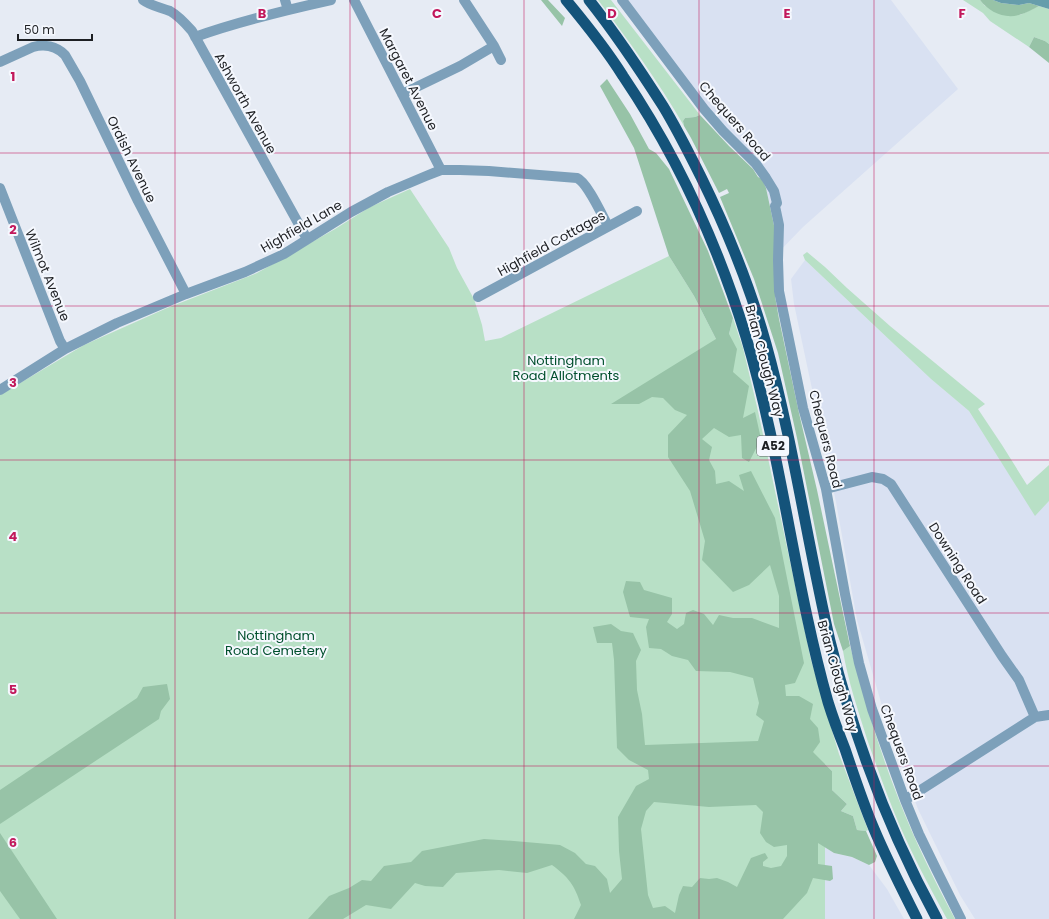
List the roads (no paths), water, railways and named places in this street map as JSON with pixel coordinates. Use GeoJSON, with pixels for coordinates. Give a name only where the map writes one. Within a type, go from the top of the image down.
{"type":"FeatureCollection","features":[{"type":"Feature","properties":{"kind":"highway","name":"Brian Clough Way"},"geometry":{"type":"LineString","coordinates":[[566,0],[606,50],[650,118],[686,184],[721,264],[746,337],[763,404],[771,437],[805,609],[829,704],[872,825],[917,919]]}},
{"type":"Feature","properties":{"kind":"highway","name":"Brian Clough Way"},"geometry":{"type":"LineString","coordinates":[[589,0],[624,47],[672,121],[725,228],[740,267],[756,312],[789,436],[823,609],[843,689],[866,762],[895,834],[937,919]]}},
{"type":"Feature","properties":{"kind":"street","name":"Ashworth Avenue"},"geometry":{"type":"LineString","coordinates":[[143,0],[151,5],[176,15],[187,25],[307,239]]}},
{"type":"Feature","properties":{"kind":"street"},"geometry":{"type":"LineString","coordinates":[[285,0],[288,10]]}},
{"type":"Feature","properties":{"kind":"street"},"geometry":{"type":"LineString","coordinates":[[195,37],[288,10],[331,0]]}},
{"type":"Feature","properties":{"kind":"street","name":"Margaret Avenue"},"geometry":{"type":"LineString","coordinates":[[354,0],[441,170]]}},
{"type":"Feature","properties":{"kind":"street"},"geometry":{"type":"LineString","coordinates":[[464,0],[494,46],[501,60]]}},
{"type":"Feature","properties":{"kind":"street","name":"Chequers Road"},"geometry":{"type":"LineString","coordinates":[[622,0],[709,114],[723,131],[756,164],[774,192],[777,203],[775,206],[779,225],[779,291],[803,408],[826,489],[859,663],[872,709],[905,800],[936,871],[962,919]]}},
{"type":"Feature","properties":{"kind":"street","name":"Ordish Avenue"},"geometry":{"type":"LineString","coordinates":[[0,62],[33,47],[44,46],[58,49],[67,58],[80,81],[138,201],[186,294]]}},
{"type":"Feature","properties":{"kind":"street"},"geometry":{"type":"LineString","coordinates":[[402,94],[460,66],[494,46]]}},
{"type":"Feature","properties":{"kind":"street","name":"Highfield Lane"},"geometry":{"type":"LineString","coordinates":[[0,390],[65,349],[118,323],[284,254],[351,212],[377,198],[441,170],[489,171],[571,177],[580,179],[587,188],[608,226]]}},
{"type":"Feature","properties":{"kind":"street","name":"Wilmot Avenue"},"geometry":{"type":"LineString","coordinates":[[0,188],[60,341],[65,349]]}},
{"type":"Feature","properties":{"kind":"street","name":"Highfield Cottages"},"geometry":{"type":"LineString","coordinates":[[478,297],[636,211]]}},
{"type":"Feature","properties":{"kind":"street","name":"Downing Road"},"geometry":{"type":"LineString","coordinates":[[826,489],[872,477],[883,479],[891,484],[1019,680],[1035,717]]}},
{"type":"Feature","properties":{"kind":"street"},"geometry":{"type":"LineString","coordinates":[[905,800],[1035,717],[1049,715]]}},
{"type":"Feature","properties":{"kind":"water"},"geometry":{"type":"Polygon","coordinates":[[[993,0],[1049,0],[1049,9],[1029,3],[1019,5],[1001,3],[993,0]]]}},
{"type":"Feature","properties":{"kind":"park label","name":"Nottingham Road Allotments"},"geometry":{"type":"Point","coordinates":[566,368]}},
{"type":"Feature","properties":{"kind":"park label","name":"Nottingham Road Cemetery"},"geometry":{"type":"Point","coordinates":[276,642]}}]}
